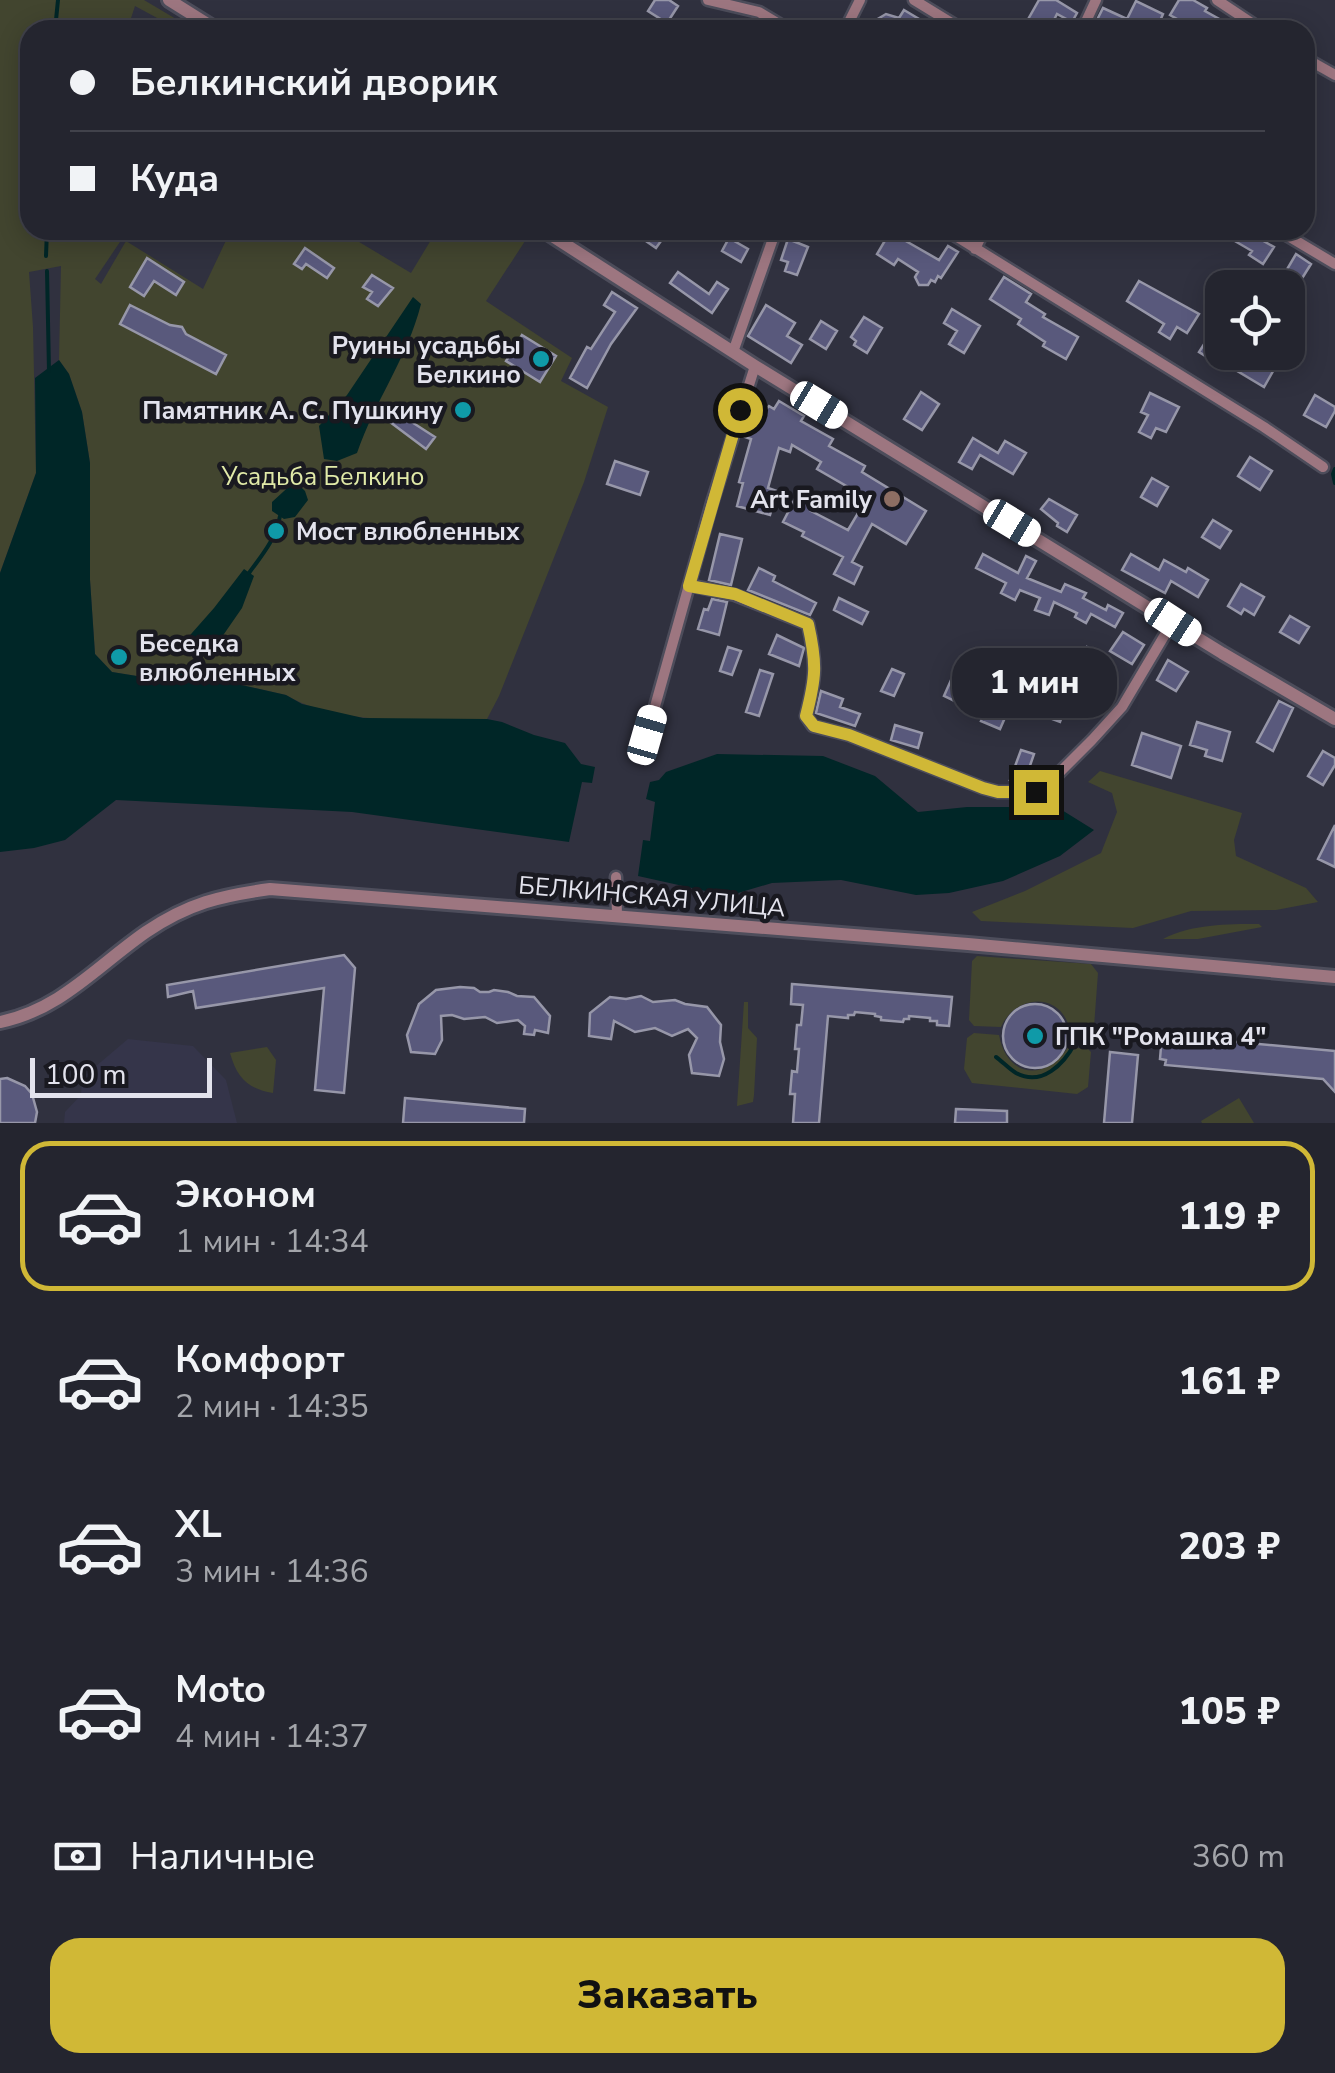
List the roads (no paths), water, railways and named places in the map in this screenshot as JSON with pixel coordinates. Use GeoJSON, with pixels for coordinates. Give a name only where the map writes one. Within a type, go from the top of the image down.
{"type":"FeatureCollection","features":[{"type":"Feature","properties":{"kind":"street"},"geometry":{"type":"LineString","coordinates":[[169,0],[200,20]]}},
{"type":"Feature","properties":{"kind":"street"},"geometry":{"type":"LineString","coordinates":[[708,0],[759,12],[772,20]]}},
{"type":"Feature","properties":{"kind":"street"},"geometry":{"type":"LineString","coordinates":[[914,0],[947,20]]}},
{"type":"Feature","properties":{"kind":"street"},"geometry":{"type":"LineString","coordinates":[[1216,0],[1247,20]]}},
{"type":"Feature","properties":{"kind":"street"},"geometry":{"type":"LineString","coordinates":[[559,240],[1222,654],[1332,712]]}},
{"type":"Feature","properties":{"kind":"street"},"geometry":{"type":"LineString","coordinates":[[733,352],[772,240]]}},
{"type":"Feature","properties":{"kind":"street"},"geometry":{"type":"LineString","coordinates":[[961,240],[1323,467]]}},
{"type":"Feature","properties":{"kind":"street"},"geometry":{"type":"LineString","coordinates":[[975,249],[979,240]]}},
{"type":"Feature","properties":{"kind":"street"},"geometry":{"type":"LineString","coordinates":[[1295,240],[1335,264]]}},
{"type":"Feature","properties":{"kind":"street"},"geometry":{"type":"LineString","coordinates":[[647,735],[755,366]]}},
{"type":"Feature","properties":{"kind":"street"},"geometry":{"type":"LineString","coordinates":[[689,586],[735,594],[808,624],[815,657],[806,716],[814,726],[849,735],[998,792],[1036,792],[1052,780],[1122,707],[1173,622]]}},
{"type":"Feature","properties":{"kind":"street"},"geometry":{"type":"LineString","coordinates":[[616,878],[617,916]]}},
{"type":"Feature","properties":{"kind":"street","name":"БЕЛКИНСКАЯ УЛИЦА"},"geometry":{"type":"LineString","coordinates":[[0,1022],[60,998],[148,931],[200,902],[270,889],[1335,977]]}},
{"type":"Feature","properties":{"kind":"waterway"},"geometry":{"type":"LineString","coordinates":[[56,20],[58,0]]}},
{"type":"Feature","properties":{"kind":"waterway"},"geometry":{"type":"LineString","coordinates":[[46,256],[47,240]]}},
{"type":"Feature","properties":{"kind":"waterway"},"geometry":{"type":"LineString","coordinates":[[47,271],[49,371]]}},
{"type":"Feature","properties":{"kind":"waterway"},"geometry":{"type":"LineString","coordinates":[[1335,469],[1335,483]]}},
{"type":"Feature","properties":{"kind":"waterway"},"geometry":{"type":"LineString","coordinates":[[249,573],[272,539],[280,516]]}},
{"type":"Feature","properties":{"kind":"waterway"},"geometry":{"type":"LineString","coordinates":[[996,1057],[1016,1073],[1035,1077],[1051,1071],[1075,1043]]}},
{"type":"Feature","properties":{"kind":"place","name":"Руины усадьбы Белкино"},"geometry":{"type":"Point","coordinates":[541,359]}},
{"type":"Feature","properties":{"kind":"place","name":"Памятник А. С. Пушкину"},"geometry":{"type":"Point","coordinates":[463,410]}},
{"type":"Feature","properties":{"kind":"place","name":"Art Family"},"geometry":{"type":"Point","coordinates":[892,499]}},
{"type":"Feature","properties":{"kind":"place","name":"Мост влюбленных"},"geometry":{"type":"Point","coordinates":[276,531]}},
{"type":"Feature","properties":{"kind":"place","name":"Беседка влюбленных"},"geometry":{"type":"Point","coordinates":[119,657]}},
{"type":"Feature","properties":{"kind":"place","name":"ГПК \"Ромашка 4\""},"geometry":{"type":"Point","coordinates":[1035,1036]}},
{"type":"Feature","properties":{"kind":"park label","name":"Усадьба Белкино"},"geometry":{"type":"Point","coordinates":[323,476]}}]}
